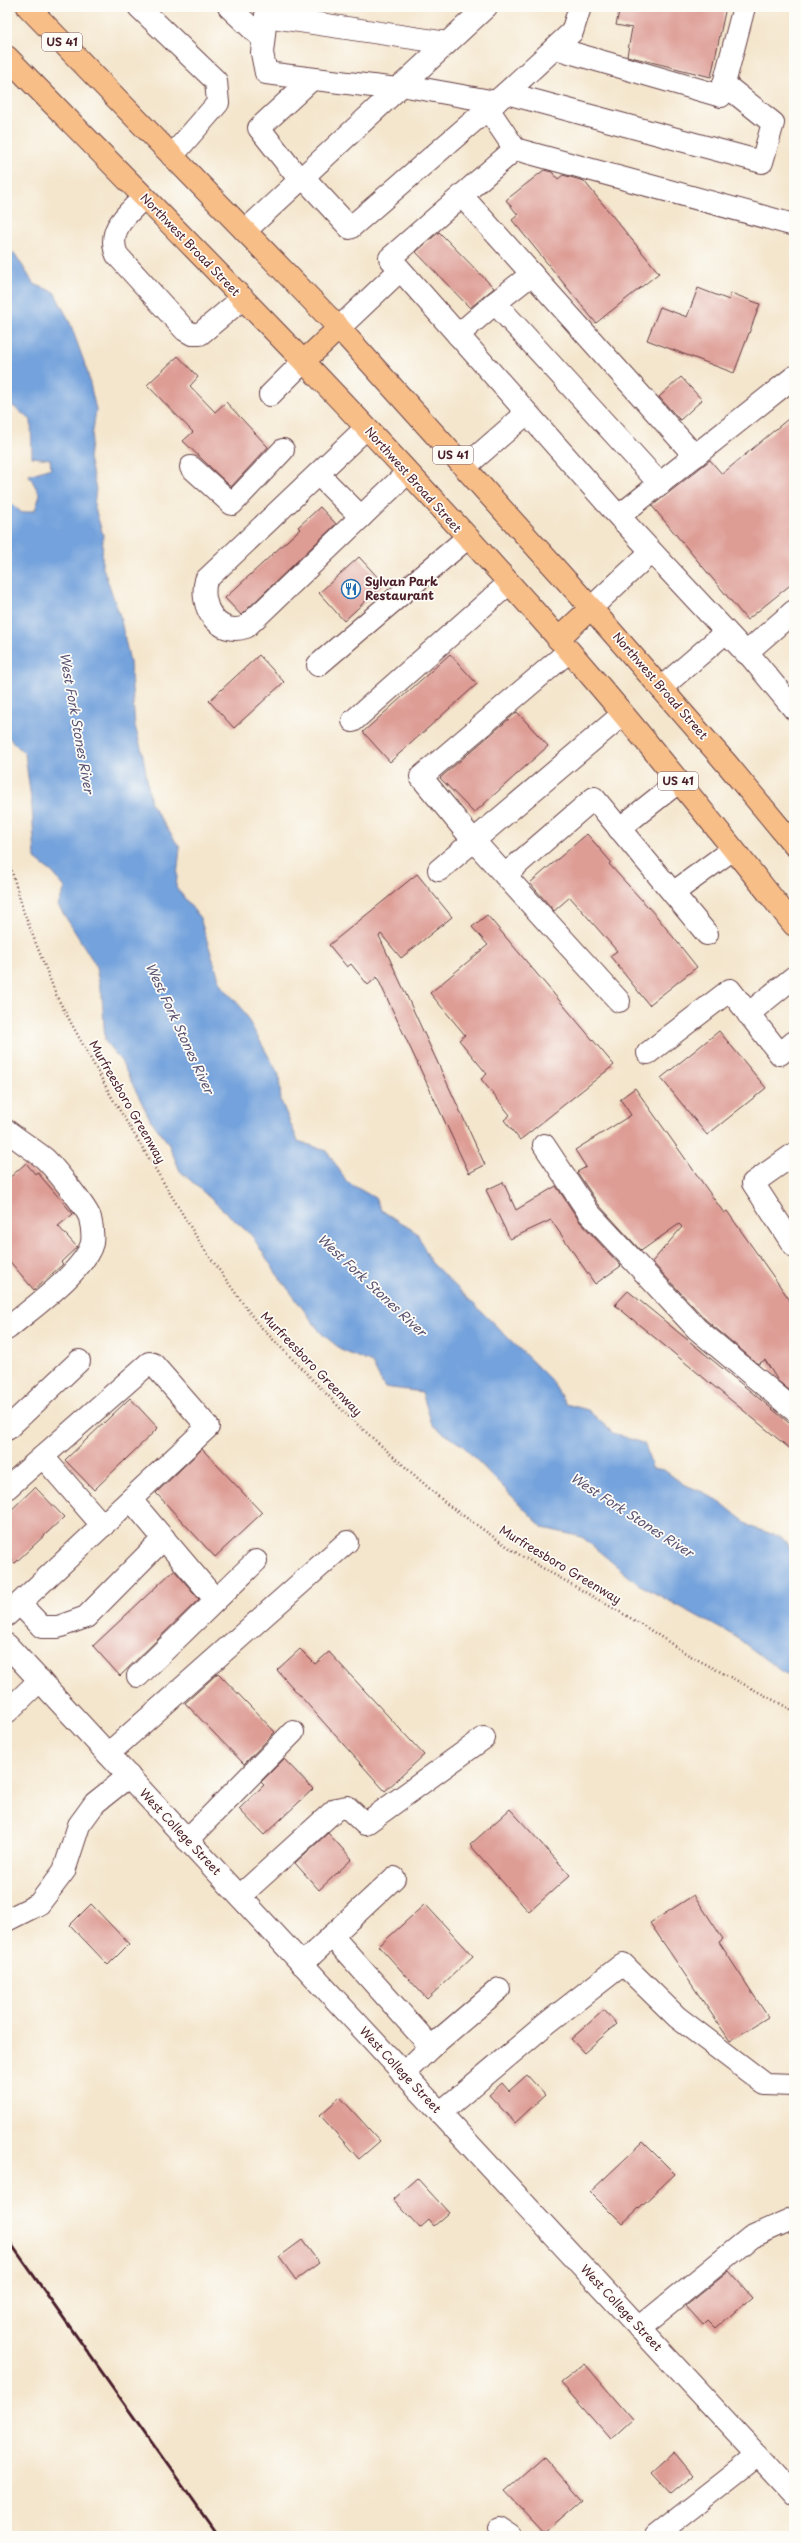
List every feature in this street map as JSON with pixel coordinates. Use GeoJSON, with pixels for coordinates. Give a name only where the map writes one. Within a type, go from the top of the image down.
{"type":"FeatureCollection","features":[{"type":"Feature","properties":{"kind":"main road","name":"Northwest Broad Street"},"geometry":{"type":"LineString","coordinates":[[28,7],[340,328],[591,608],[794,845]]}},
{"type":"Feature","properties":{"kind":"main road","name":"Northwest Broad Street"},"geometry":{"type":"LineString","coordinates":[[7,57],[304,361],[467,538],[564,645],[794,925]]}},
{"type":"Feature","properties":{"kind":"main road"},"geometry":{"type":"LineString","coordinates":[[304,361],[340,328]]}},
{"type":"Feature","properties":{"kind":"main road"},"geometry":{"type":"LineString","coordinates":[[564,645],[591,608]]}},
{"type":"Feature","properties":{"kind":"street"},"geometry":{"type":"LineString","coordinates":[[139,7],[216,81],[218,103],[172,156]]}},
{"type":"Feature","properties":{"kind":"street"},"geometry":{"type":"LineString","coordinates":[[229,7],[263,39]]}},
{"type":"Feature","properties":{"kind":"street"},"geometry":{"type":"LineString","coordinates":[[245,231],[486,7]]}},
{"type":"Feature","properties":{"kind":"street"},"geometry":{"type":"LineString","coordinates":[[312,79],[259,128],[302,178],[350,228],[497,101],[572,32],[580,7]]}},
{"type":"Feature","properties":{"kind":"street"},"geometry":{"type":"LineString","coordinates":[[555,48],[721,96],[744,7]]}},
{"type":"Feature","properties":{"kind":"street"},"geometry":{"type":"LineString","coordinates":[[447,43],[267,12],[262,53],[266,73],[399,87],[497,101],[762,162],[773,123],[724,84]]}},
{"type":"Feature","properties":{"kind":"street"},"geometry":{"type":"LineString","coordinates":[[497,101],[514,149]]}},
{"type":"Feature","properties":{"kind":"street"},"geometry":{"type":"LineString","coordinates":[[514,149],[390,258],[651,552],[746,653],[747,652],[794,709]]}},
{"type":"Feature","properties":{"kind":"street"},"geometry":{"type":"LineString","coordinates":[[514,149],[794,225]]}},
{"type":"Feature","properties":{"kind":"street"},"geometry":{"type":"LineString","coordinates":[[462,196],[695,456]]}},
{"type":"Feature","properties":{"kind":"street"},"geometry":{"type":"LineString","coordinates":[[144,198],[117,226],[114,248],[117,255],[185,330],[192,334],[200,334],[243,298]]}},
{"type":"Feature","properties":{"kind":"street"},"geometry":{"type":"LineString","coordinates":[[340,328],[400,270]]}},
{"type":"Feature","properties":{"kind":"street"},"geometry":{"type":"LineString","coordinates":[[458,335],[532,274]]}},
{"type":"Feature","properties":{"kind":"street"},"geometry":{"type":"LineString","coordinates":[[496,303],[660,484]]}},
{"type":"Feature","properties":{"kind":"street"},"geometry":{"type":"LineString","coordinates":[[270,395],[304,361]]}},
{"type":"Feature","properties":{"kind":"street"},"geometry":{"type":"LineString","coordinates":[[619,516],[794,377]]}},
{"type":"Feature","properties":{"kind":"street"},"geometry":{"type":"LineString","coordinates":[[464,467],[527,413]]}},
{"type":"Feature","properties":{"kind":"street"},"geometry":{"type":"LineString","coordinates":[[366,428],[206,580],[203,597],[206,606],[222,626],[237,630],[246,628],[407,473]]}},
{"type":"Feature","properties":{"kind":"street"},"geometry":{"type":"LineString","coordinates":[[191,467],[232,504],[283,450]]}},
{"type":"Feature","properties":{"kind":"street"},"geometry":{"type":"LineString","coordinates":[[318,474],[361,517]]}},
{"type":"Feature","properties":{"kind":"street"},"geometry":{"type":"LineString","coordinates":[[318,665],[467,538]]}},
{"type":"Feature","properties":{"kind":"street"},"geometry":{"type":"LineString","coordinates":[[591,608],[651,552]]}},
{"type":"Feature","properties":{"kind":"street"},"geometry":{"type":"LineString","coordinates":[[353,721],[508,584]]}},
{"type":"Feature","properties":{"kind":"street"},"geometry":{"type":"LineString","coordinates":[[747,652],[793,614]]}},
{"type":"Feature","properties":{"kind":"street"},"geometry":{"type":"LineString","coordinates":[[661,688],[726,632]]}},
{"type":"Feature","properties":{"kind":"street"},"geometry":{"type":"LineString","coordinates":[[564,645],[421,777],[469,836],[619,1001]]}},
{"type":"Feature","properties":{"kind":"street"},"geometry":{"type":"LineString","coordinates":[[439,870],[469,836],[622,714]]}},
{"type":"Feature","properties":{"kind":"street"},"geometry":{"type":"LineString","coordinates":[[620,829],[678,782]]}},
{"type":"Feature","properties":{"kind":"street"},"geometry":{"type":"LineString","coordinates":[[505,875],[594,798],[707,934]]}},
{"type":"Feature","properties":{"kind":"street"},"geometry":{"type":"LineString","coordinates":[[673,893],[733,849]]}},
{"type":"Feature","properties":{"kind":"street"},"geometry":{"type":"LineString","coordinates":[[748,1014],[794,977]]}},
{"type":"Feature","properties":{"kind":"street"},"geometry":{"type":"LineString","coordinates":[[648,1053],[730,990],[780,1054],[794,1042]]}},
{"type":"Feature","properties":{"kind":"street"},"geometry":{"type":"LineString","coordinates":[[7,1131],[46,1159],[84,1206],[90,1217],[92,1243],[85,1257],[65,1280],[7,1329]]}},
{"type":"Feature","properties":{"kind":"street"},"geometry":{"type":"LineString","coordinates":[[544,1145],[589,1213],[697,1329],[794,1410]]}},
{"type":"Feature","properties":{"kind":"street"},"geometry":{"type":"LineString","coordinates":[[794,1154],[753,1183],[794,1246]]}},
{"type":"Feature","properties":{"kind":"street"},"geometry":{"type":"LineString","coordinates":[[7,1429],[79,1361]]}},
{"type":"Feature","properties":{"kind":"street"},"geometry":{"type":"LineString","coordinates":[[7,1488],[149,1363],[153,1364],[208,1427],[14,1609],[42,1628],[58,1628],[86,1617],[164,1538]]}},
{"type":"Feature","properties":{"kind":"street"},"geometry":{"type":"LineString","coordinates":[[43,1457],[103,1526]]}},
{"type":"Feature","properties":{"kind":"street"},"geometry":{"type":"LineString","coordinates":[[131,1500],[215,1599]]}},
{"type":"Feature","properties":{"kind":"street"},"geometry":{"type":"LineString","coordinates":[[108,1754],[347,1542]]}},
{"type":"Feature","properties":{"kind":"street"},"geometry":{"type":"LineString","coordinates":[[138,1676],[215,1599],[256,1561]]}},
{"type":"Feature","properties":{"kind":"street","name":"West College Street"},"geometry":{"type":"LineString","coordinates":[[7,1645],[794,2495]]}},
{"type":"Feature","properties":{"kind":"street"},"geometry":{"type":"LineString","coordinates":[[7,1712],[40,1680]]}},
{"type":"Feature","properties":{"kind":"street"},"geometry":{"type":"LineString","coordinates":[[187,1840],[293,1732]]}},
{"type":"Feature","properties":{"kind":"street"},"geometry":{"type":"LineString","coordinates":[[240,1896],[336,1809],[347,1807],[365,1824],[484,1738]]}},
{"type":"Feature","properties":{"kind":"street"},"geometry":{"type":"LineString","coordinates":[[7,1920],[39,1904],[64,1871],[79,1825],[95,1802],[128,1776]]}},
{"type":"Feature","properties":{"kind":"street"},"geometry":{"type":"LineString","coordinates":[[302,1964],[394,1878]]}},
{"type":"Feature","properties":{"kind":"street"},"geometry":{"type":"LineString","coordinates":[[332,1936],[431,2047]]}},
{"type":"Feature","properties":{"kind":"street"},"geometry":{"type":"LineString","coordinates":[[440,2113],[546,2024],[623,1964],[677,2016],[765,2084],[794,2085]]}},
{"type":"Feature","properties":{"kind":"street"},"geometry":{"type":"LineString","coordinates":[[404,2074],[431,2047],[499,1989]]}},
{"type":"Feature","properties":{"kind":"street"},"geometry":{"type":"LineString","coordinates":[[639,2328],[751,2237],[794,2218]]}},
{"type":"Feature","properties":{"kind":"street"},"geometry":{"type":"LineString","coordinates":[[656,2536],[758,2456]]}},
{"type":"Feature","properties":{"kind":"path","name":"Murfreesboro Greenway"},"geometry":{"type":"LineString","coordinates":[[7,856],[24,913],[57,997],[111,1096],[202,1246],[257,1323],[349,1417],[448,1505],[518,1554],[641,1624],[687,1654],[794,1711]]}},
{"type":"Feature","properties":{"kind":"water","name":"West Fork Stones River"},"geometry":{"type":"Polygon","coordinates":[[[7,249],[15,254],[34,284],[54,292],[69,320],[87,370],[96,410],[89,458],[96,489],[94,505],[103,535],[102,565],[120,616],[130,662],[135,726],[143,755],[151,804],[180,848],[176,887],[200,918],[221,985],[241,1007],[279,1075],[281,1101],[298,1141],[327,1151],[347,1182],[375,1198],[381,1210],[417,1233],[431,1262],[551,1380],[566,1404],[588,1410],[613,1433],[645,1444],[652,1468],[664,1470],[683,1484],[705,1493],[724,1505],[751,1527],[781,1537],[794,1553],[794,1677],[782,1672],[736,1637],[638,1584],[582,1537],[543,1528],[463,1446],[432,1425],[422,1392],[384,1387],[372,1363],[343,1351],[321,1333],[276,1273],[252,1236],[180,1171],[168,1143],[150,1119],[121,1061],[105,1041],[102,995],[95,964],[58,905],[65,888],[53,873],[35,859],[32,807],[25,754],[7,736],[7,500],[22,513],[35,510],[40,495],[29,475],[51,468],[50,459],[32,457],[31,420],[10,404],[7,408],[7,249]]]}},
{"type":"Feature","properties":{"kind":"building"},"geometry":{"type":"Polygon","coordinates":[[[620,7],[726,7],[711,77],[627,56],[632,28],[616,25],[620,7]]]}},
{"type":"Feature","properties":{"kind":"building"},"geometry":{"type":"Polygon","coordinates":[[[544,170],[552,172],[558,179],[563,175],[584,181],[659,273],[596,323],[512,220],[518,215],[506,200],[544,170]]]}},
{"type":"Feature","properties":{"kind":"building"},"geometry":{"type":"Polygon","coordinates":[[[439,232],[494,288],[470,308],[416,252],[439,232]]]}},
{"type":"Feature","properties":{"kind":"building"},"geometry":{"type":"Polygon","coordinates":[[[698,288],[729,300],[731,293],[760,304],[734,373],[647,340],[660,307],[687,317],[698,288]]]}},
{"type":"Feature","properties":{"kind":"building"},"geometry":{"type":"Polygon","coordinates":[[[178,356],[198,377],[190,386],[215,412],[226,402],[268,447],[231,487],[183,441],[193,432],[147,385],[178,356]]]}},
{"type":"Feature","properties":{"kind":"building"},"geometry":{"type":"Polygon","coordinates":[[[681,377],[702,400],[680,420],[659,397],[681,377]]]}},
{"type":"Feature","properties":{"kind":"building"},"geometry":{"type":"Polygon","coordinates":[[[794,414],[794,582],[747,620],[652,506],[710,460],[722,474],[794,414]]]}},
{"type":"Feature","properties":{"kind":"building"},"geometry":{"type":"Polygon","coordinates":[[[320,507],[336,524],[241,615],[225,598],[300,529],[298,527],[320,507]]]}},
{"type":"Feature","properties":{"kind":"building","name":"Sylvan Park Restaurant"},"geometry":{"type":"Polygon","coordinates":[[[359,557],[384,584],[344,621],[319,593],[359,557]]]}},
{"type":"Feature","properties":{"kind":"building"},"geometry":{"type":"Polygon","coordinates":[[[450,654],[477,684],[390,762],[363,732],[450,654]]]}},
{"type":"Feature","properties":{"kind":"building"},"geometry":{"type":"Polygon","coordinates":[[[259,655],[284,682],[234,728],[209,701],[259,655]]]}},
{"type":"Feature","properties":{"kind":"building"},"geometry":{"type":"Polygon","coordinates":[[[517,712],[548,746],[474,813],[440,778],[517,712]]]}},
{"type":"Feature","properties":{"kind":"building"},"geometry":{"type":"Polygon","coordinates":[[[587,834],[611,862],[609,864],[658,918],[697,967],[649,1005],[610,956],[617,951],[570,897],[554,911],[530,883],[587,834]]]}},
{"type":"Feature","properties":{"kind":"building"},"geometry":{"type":"Polygon","coordinates":[[[417,874],[452,917],[401,958],[381,934],[379,936],[485,1165],[469,1173],[377,977],[368,985],[351,964],[347,967],[329,945],[417,874]]]}},
{"type":"Feature","properties":{"kind":"building"},"geometry":{"type":"Polygon","coordinates":[[[487,915],[614,1065],[520,1140],[504,1120],[510,1115],[481,1079],[487,1074],[459,1040],[465,1035],[430,993],[488,945],[472,927],[487,915]]]}},
{"type":"Feature","properties":{"kind":"building"},"geometry":{"type":"Polygon","coordinates":[[[719,1031],[766,1088],[707,1135],[661,1078],[719,1031]]]}},
{"type":"Feature","properties":{"kind":"building"},"geometry":{"type":"Polygon","coordinates":[[[635,1088],[724,1213],[727,1211],[794,1306],[794,1394],[778,1381],[765,1360],[758,1364],[706,1320],[652,1262],[682,1227],[679,1224],[641,1251],[599,1205],[577,1172],[586,1167],[575,1150],[631,1115],[620,1099],[635,1088]]]}},
{"type":"Feature","properties":{"kind":"building"},"geometry":{"type":"Polygon","coordinates":[[[26,1163],[35,1174],[37,1172],[73,1214],[58,1226],[77,1247],[61,1262],[63,1264],[34,1290],[7,1258],[7,1180],[26,1163]]]}},
{"type":"Feature","properties":{"kind":"building"},"geometry":{"type":"Polygon","coordinates":[[[503,1182],[516,1210],[556,1186],[580,1222],[621,1266],[595,1284],[551,1220],[510,1239],[486,1190],[503,1182]]]}},
{"type":"Feature","properties":{"kind":"building"},"geometry":{"type":"Polygon","coordinates":[[[628,1291],[794,1427],[794,1452],[615,1305],[628,1291]]]}},
{"type":"Feature","properties":{"kind":"building"},"geometry":{"type":"Polygon","coordinates":[[[130,1398],[158,1428],[94,1490],[65,1460],[130,1398]]]}},
{"type":"Feature","properties":{"kind":"building"},"geometry":{"type":"Polygon","coordinates":[[[202,1449],[262,1513],[215,1557],[156,1493],[202,1449]]]}},
{"type":"Feature","properties":{"kind":"building"},"geometry":{"type":"Polygon","coordinates":[[[35,1487],[64,1517],[15,1563],[7,1555],[7,1514],[35,1487]]]}},
{"type":"Feature","properties":{"kind":"building"},"geometry":{"type":"Polygon","coordinates":[[[174,1570],[199,1599],[120,1676],[93,1646],[174,1570]]]}},
{"type":"Feature","properties":{"kind":"building"},"geometry":{"type":"Polygon","coordinates":[[[300,1649],[315,1664],[329,1652],[424,1755],[385,1791],[277,1670],[300,1649]]]}},
{"type":"Feature","properties":{"kind":"building"},"geometry":{"type":"Polygon","coordinates":[[[218,1673],[275,1732],[244,1764],[185,1703],[218,1673]]]}},
{"type":"Feature","properties":{"kind":"building"},"geometry":{"type":"Polygon","coordinates":[[[284,1759],[313,1789],[264,1835],[239,1809],[264,1785],[261,1782],[284,1759]]]}},
{"type":"Feature","properties":{"kind":"building"},"geometry":{"type":"Polygon","coordinates":[[[510,1809],[570,1875],[529,1912],[470,1845],[510,1809]]]}},
{"type":"Feature","properties":{"kind":"building"},"geometry":{"type":"Polygon","coordinates":[[[328,1833],[352,1859],[319,1890],[295,1863],[328,1833]]]}},
{"type":"Feature","properties":{"kind":"building"},"geometry":{"type":"Polygon","coordinates":[[[694,1895],[723,1939],[719,1942],[768,2017],[730,2041],[650,1923],[694,1895]]]}},
{"type":"Feature","properties":{"kind":"building"},"geometry":{"type":"Polygon","coordinates":[[[91,1904],[129,1944],[108,1965],[70,1925],[91,1904]]]}},
{"type":"Feature","properties":{"kind":"building"},"geometry":{"type":"Polygon","coordinates":[[[425,1904],[473,1956],[427,1999],[379,1946],[425,1904]]]}},
{"type":"Feature","properties":{"kind":"building"},"geometry":{"type":"Polygon","coordinates":[[[604,2010],[617,2024],[584,2053],[571,2039],[604,2010]]]}},
{"type":"Feature","properties":{"kind":"building"},"geometry":{"type":"Polygon","coordinates":[[[527,2075],[545,2095],[515,2123],[489,2095],[502,2083],[509,2091],[527,2075]]]}},
{"type":"Feature","properties":{"kind":"building"},"geometry":{"type":"Polygon","coordinates":[[[340,2097],[380,2141],[359,2159],[320,2115],[340,2097]]]}},
{"type":"Feature","properties":{"kind":"building"},"geometry":{"type":"Polygon","coordinates":[[[643,2142],[675,2174],[622,2224],[590,2192],[643,2142]]]}},
{"type":"Feature","properties":{"kind":"building"},"geometry":{"type":"Polygon","coordinates":[[[417,2178],[449,2213],[434,2226],[429,2220],[420,2228],[393,2199],[417,2178]]]}},
{"type":"Feature","properties":{"kind":"building"},"geometry":{"type":"Polygon","coordinates":[[[302,2240],[319,2263],[296,2280],[279,2257],[302,2240]]]}},
{"type":"Feature","properties":{"kind":"building"},"geometry":{"type":"Polygon","coordinates":[[[729,2271],[752,2297],[715,2329],[707,2321],[703,2325],[686,2306],[729,2271]]]}},
{"type":"Feature","properties":{"kind":"building"},"geometry":{"type":"Polygon","coordinates":[[[585,2364],[632,2419],[610,2439],[561,2383],[585,2364]]]}},
{"type":"Feature","properties":{"kind":"building"},"geometry":{"type":"Polygon","coordinates":[[[674,2452],[693,2475],[670,2494],[651,2473],[674,2452]]]}},
{"type":"Feature","properties":{"kind":"building"},"geometry":{"type":"Polygon","coordinates":[[[544,2457],[582,2500],[544,2533],[505,2491],[544,2457]]]}},
{"type":"Feature","properties":{"kind":"railway"},"geometry":{"type":"LineString","coordinates":[[7,2238],[218,2536]]}},
{"type":"Feature","properties":{"kind":"place","name":"Sylvan Park Restaurant"},"geometry":{"type":"Point","coordinates":[351,589]}}]}
